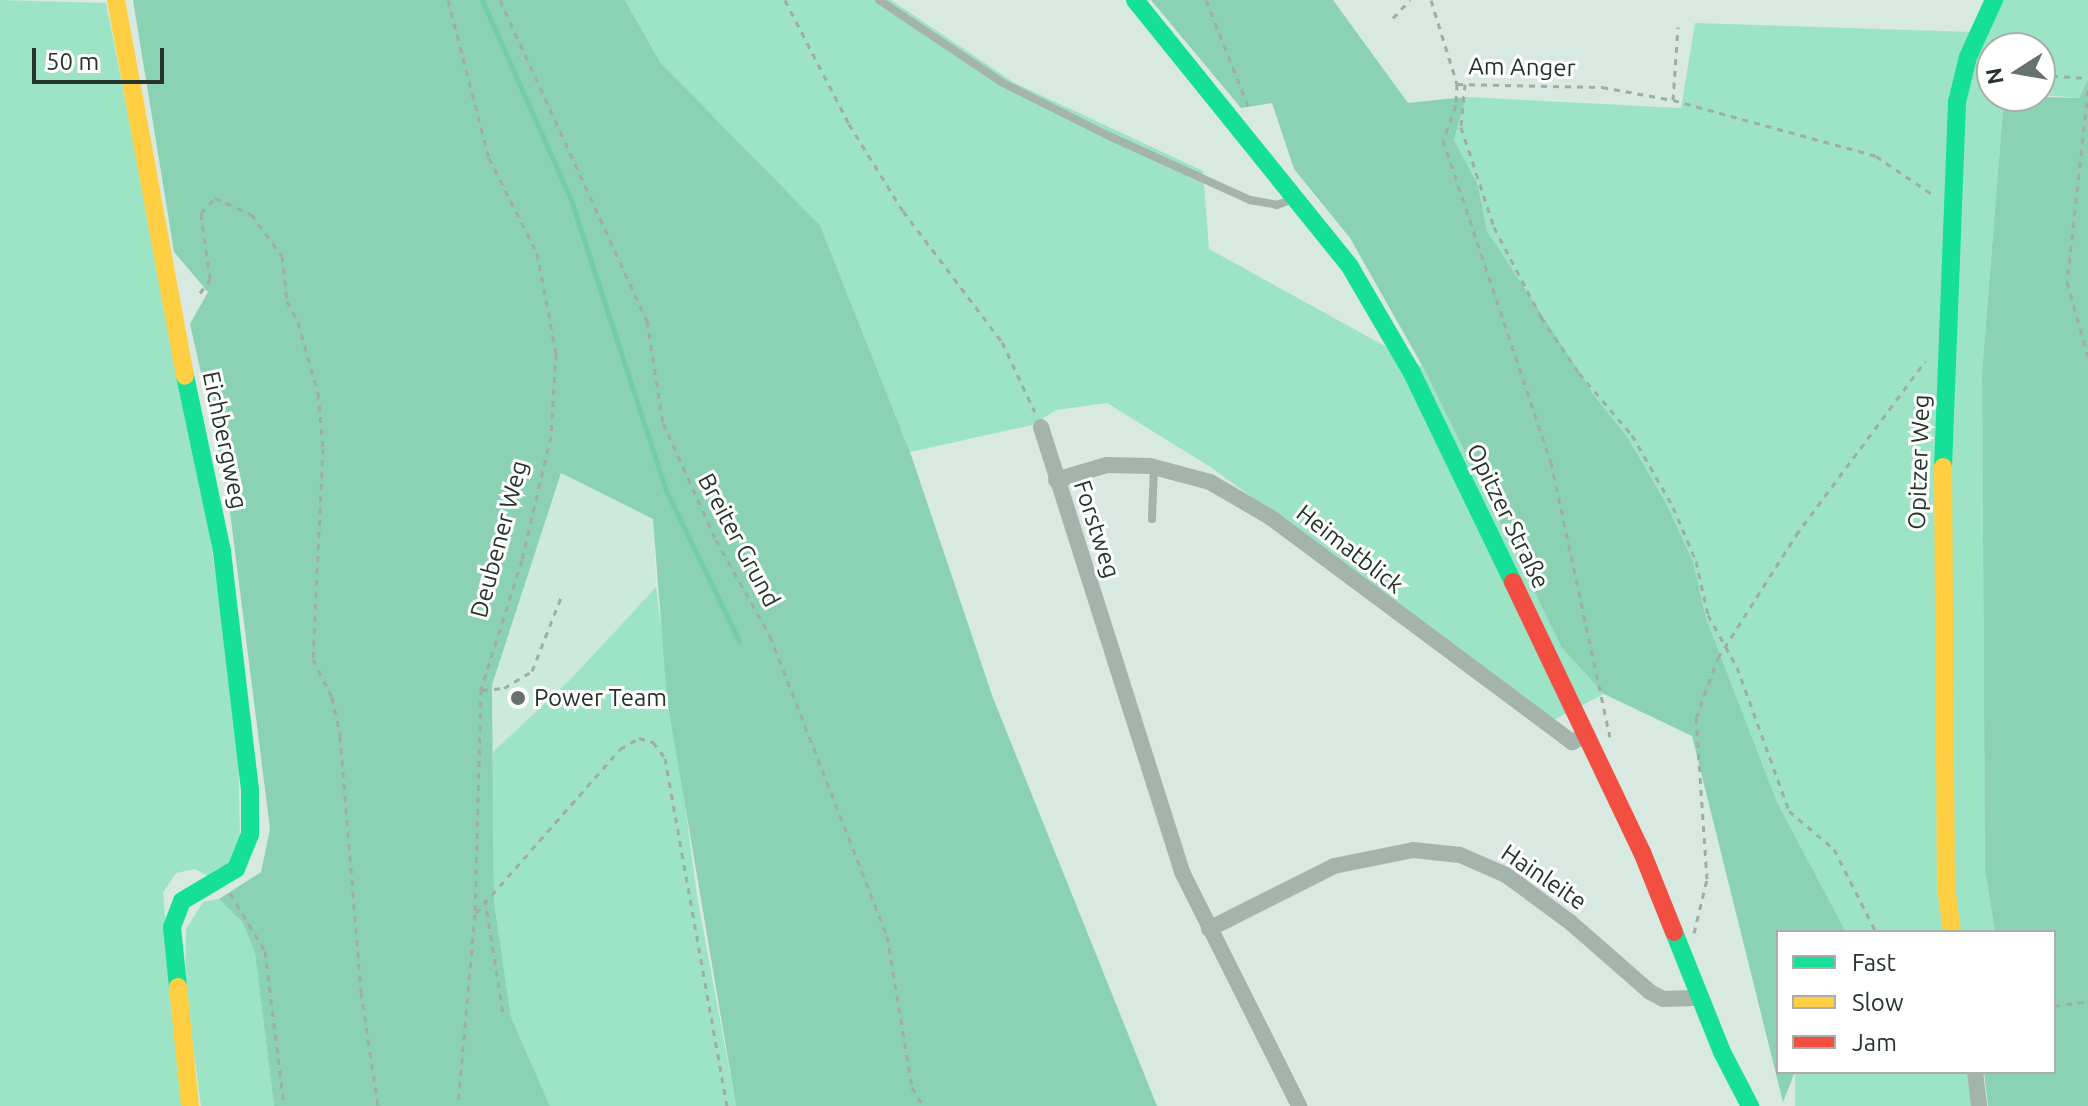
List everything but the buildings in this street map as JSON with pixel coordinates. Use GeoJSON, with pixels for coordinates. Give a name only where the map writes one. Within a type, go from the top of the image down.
{"type":"FeatureCollection","features":[{"type":"Feature","properties":{"kind":"street","name":"Eichbergweg"},"geometry":{"type":"LineString","coordinates":[[116,0],[164,275],[222,551],[250,790],[250,835],[236,869],[218,882]]}},
{"type":"Feature","properties":{"kind":"street","name":"Opitzer Straße"},"geometry":{"type":"LineString","coordinates":[[1135,0],[1298,197],[1349,265],[1412,373],[1587,735],[1750,1106]]}},
{"type":"Feature","properties":{"kind":"street","name":"Opitzer Weg"},"geometry":{"type":"LineString","coordinates":[[1952,930],[1946,887],[1940,543],[1952,207],[1957,102],[1968,57],[1994,0]]}},
{"type":"Feature","properties":{"kind":"street","name":"Forstweg"},"geometry":{"type":"LineString","coordinates":[[1041,427],[1160,813],[1209,929],[1299,1106]]}},
{"type":"Feature","properties":{"kind":"street","name":"Heimatblick"},"geometry":{"type":"LineString","coordinates":[[1056,480],[1107,465],[1154,467],[1210,482],[1270,517],[1572,742],[1587,735]]}},
{"type":"Feature","properties":{"kind":"street","name":"Hainleite"},"geometry":{"type":"LineString","coordinates":[[1209,929],[1334,866],[1413,850],[1460,855],[1506,875],[1570,922],[1650,992],[1663,999],[1701,998]]}},
{"type":"Feature","properties":{"kind":"street"},"geometry":{"type":"LineString","coordinates":[[190,1106],[172,927],[182,901],[195,890],[218,882]]}},
{"type":"Feature","properties":{"kind":"street"},"geometry":{"type":"LineString","coordinates":[[1975,1074],[1979,1106]]}},
{"type":"Feature","properties":{"kind":"lane"},"geometry":{"type":"LineString","coordinates":[[879,0],[1003,83],[1109,136],[1250,200],[1277,205],[1298,197]]}},
{"type":"Feature","properties":{"kind":"lane"},"geometry":{"type":"LineString","coordinates":[[1152,519],[1154,467]]}},
{"type":"Feature","properties":{"kind":"path","name":"Deubener Weg"},"geometry":{"type":"LineString","coordinates":[[448,0],[489,158],[537,253],[556,353],[551,436],[522,560],[481,689],[475,914],[458,1106]]}},
{"type":"Feature","properties":{"kind":"path","name":"Breiter Grund"},"geometry":{"type":"LineString","coordinates":[[500,0],[647,321],[663,423],[716,540],[770,636],[887,936],[912,1087],[923,1106]]}},
{"type":"Feature","properties":{"kind":"path"},"geometry":{"type":"LineString","coordinates":[[785,0],[816,67],[903,211],[1002,342],[1041,427]]}},
{"type":"Feature","properties":{"kind":"path"},"geometry":{"type":"LineString","coordinates":[[1206,0],[1250,110]]}},
{"type":"Feature","properties":{"kind":"path"},"geometry":{"type":"LineString","coordinates":[[1393,18],[1410,0]]}},
{"type":"Feature","properties":{"kind":"path","name":"Am Anger"},"geometry":{"type":"LineString","coordinates":[[1431,0],[1457,84],[1602,87],[1673,100],[1876,156],[1952,207]]}},
{"type":"Feature","properties":{"kind":"path"},"geometry":{"type":"LineString","coordinates":[[1673,100],[1678,27]]}},
{"type":"Feature","properties":{"kind":"path"},"geometry":{"type":"LineString","coordinates":[[2056,76],[2088,78]]}},
{"type":"Feature","properties":{"kind":"path"},"geometry":{"type":"LineString","coordinates":[[1457,84],[1456,105],[1443,140],[1551,462],[1611,742]]}},
{"type":"Feature","properties":{"kind":"path"},"geometry":{"type":"LineString","coordinates":[[1465,84],[1461,127],[1494,227],[1541,317],[1579,373],[1632,435],[1673,507],[1724,648],[1737,667],[1789,811],[1834,849],[1875,930]]}},
{"type":"Feature","properties":{"kind":"path"},"geometry":{"type":"LineString","coordinates":[[2088,90],[2067,282],[2088,356]]}},
{"type":"Feature","properties":{"kind":"path"},"geometry":{"type":"LineString","coordinates":[[200,293],[210,279],[201,213],[215,198],[251,214],[282,256],[287,301],[298,322],[318,393],[323,448],[310,626],[313,659],[332,697],[340,736],[361,992],[378,1106]]}},
{"type":"Feature","properties":{"kind":"path"},"geometry":{"type":"LineString","coordinates":[[1683,948],[1699,927],[1707,879],[1696,718],[1724,648],[1796,535],[1929,356]]}},
{"type":"Feature","properties":{"kind":"path"},"geometry":{"type":"LineString","coordinates":[[481,689],[504,688],[532,671],[562,595]]}},
{"type":"Feature","properties":{"kind":"path"},"geometry":{"type":"LineString","coordinates":[[475,914],[620,749],[639,738],[653,742],[665,758],[727,1106]]}},
{"type":"Feature","properties":{"kind":"path"},"geometry":{"type":"LineString","coordinates":[[218,882],[239,903],[265,951],[284,1106]]}},
{"type":"Feature","properties":{"kind":"path"},"geometry":{"type":"LineString","coordinates":[[485,899],[503,1014]]}},
{"type":"Feature","properties":{"kind":"path"},"geometry":{"type":"LineString","coordinates":[[2056,1006],[2088,1001]]}},
{"type":"Feature","properties":{"kind":"shaded area"},"geometry":{"type":"Polygon","coordinates":[[[561,473],[653,518],[656,587],[570,681],[493,752],[492,685],[561,473]]]}},
{"type":"Feature","properties":{"kind":"green space"},"geometry":{"type":"Polygon","coordinates":[[[0,0],[106,3],[206,507],[238,737],[240,839],[230,866],[210,877],[195,869],[176,873],[163,893],[182,1106],[0,1106],[0,0]]]}},
{"type":"Feature","properties":{"kind":"green space"},"geometry":{"type":"Polygon","coordinates":[[[133,0],[625,0],[660,62],[820,225],[910,452],[993,698],[1157,1106],[736,1106],[667,699],[653,519],[561,473],[492,685],[494,901],[511,1017],[550,1106],[274,1106],[255,953],[243,923],[219,899],[261,872],[270,829],[227,488],[190,324],[208,292],[174,252],[133,0]]]}},
{"type":"Feature","properties":{"kind":"green space"},"geometry":{"type":"Polygon","coordinates":[[[625,0],[891,0],[1013,82],[1203,171],[1209,249],[1423,367],[1562,648],[1604,694],[1553,720],[1212,468],[1107,403],[1056,410],[1032,425],[910,452],[820,225],[660,62],[625,0]]]}},
{"type":"Feature","properties":{"kind":"green space"},"geometry":{"type":"Polygon","coordinates":[[[1151,0],[1333,0],[1408,103],[1466,97],[1454,140],[1478,185],[1487,231],[1594,395],[1628,438],[1667,505],[1693,561],[1706,618],[1777,802],[1845,930],[1776,930],[1776,1074],[1692,736],[1604,694],[1562,648],[1423,367],[1350,238],[1294,169],[1272,103],[1241,108],[1151,0]]]}},
{"type":"Feature","properties":{"kind":"green space"},"geometry":{"type":"Polygon","coordinates":[[[2001,0],[2088,0],[2088,79],[2079,98],[2056,96],[2056,32],[1976,32],[1976,112],[2003,112],[1982,373],[1985,870],[1995,930],[1845,930],[1777,802],[1706,618],[1693,561],[1667,505],[1628,438],[1557,347],[1487,231],[1478,185],[1454,140],[1466,97],[1681,108],[1695,23],[1972,32],[2001,0]]]}},
{"type":"Feature","properties":{"kind":"green space"},"geometry":{"type":"Polygon","coordinates":[[[2088,79],[2088,1106],[1988,1106],[1984,1074],[2056,1074],[2056,930],[1995,930],[1985,870],[1982,373],[2003,112],[2056,112],[2056,97],[2079,98],[2088,79]]]}},
{"type":"Feature","properties":{"kind":"green space"},"geometry":{"type":"Polygon","coordinates":[[[656,587],[697,896],[736,1106],[550,1106],[511,1017],[494,901],[493,752],[570,680],[656,587]]]}},
{"type":"Feature","properties":{"kind":"green space"},"geometry":{"type":"Polygon","coordinates":[[[219,899],[243,923],[255,952],[274,1106],[201,1106],[185,984],[186,929],[203,902],[219,899]]]}},
{"type":"Feature","properties":{"kind":"green space"},"geometry":{"type":"Polygon","coordinates":[[[1776,1074],[1794,1074],[1783,1102],[1776,1074]]]}},
{"type":"Feature","properties":{"kind":"green space"},"geometry":{"type":"Polygon","coordinates":[[[1795,1074],[1984,1074],[1984,1106],[1795,1106],[1795,1074]]]}},
{"type":"Feature","properties":{"kind":"waterway"},"geometry":{"type":"LineString","coordinates":[[482,0],[571,200],[665,488],[739,641]]}},
{"type":"Feature","properties":{"kind":"traffic: fast"},"geometry":{"type":"LineString","coordinates":[[1135,0],[1349,265],[1412,373],[1513,582]]}},
{"type":"Feature","properties":{"kind":"traffic: fast"},"geometry":{"type":"LineString","coordinates":[[1943,467],[1957,102],[1968,57],[1994,0]]}},
{"type":"Feature","properties":{"kind":"traffic: fast"},"geometry":{"type":"LineString","coordinates":[[178,987],[172,927],[182,901],[236,869],[250,835],[250,790],[222,551],[185,376]]}},
{"type":"Feature","properties":{"kind":"traffic: fast"},"geometry":{"type":"LineString","coordinates":[[1674,932],[1722,1052],[1750,1106]]}},
{"type":"Feature","properties":{"kind":"traffic: slow"},"geometry":{"type":"LineString","coordinates":[[116,0],[185,376]]}},
{"type":"Feature","properties":{"kind":"traffic: slow"},"geometry":{"type":"LineString","coordinates":[[1943,467],[1946,887],[1952,930]]}},
{"type":"Feature","properties":{"kind":"traffic: slow"},"geometry":{"type":"LineString","coordinates":[[178,987],[190,1106]]}},
{"type":"Feature","properties":{"kind":"traffic: jam"},"geometry":{"type":"LineString","coordinates":[[1513,582],[1642,852],[1674,932]]}},
{"type":"Feature","properties":{"kind":"place","name":"Power Team"},"geometry":{"type":"Point","coordinates":[518,698]}}]}
